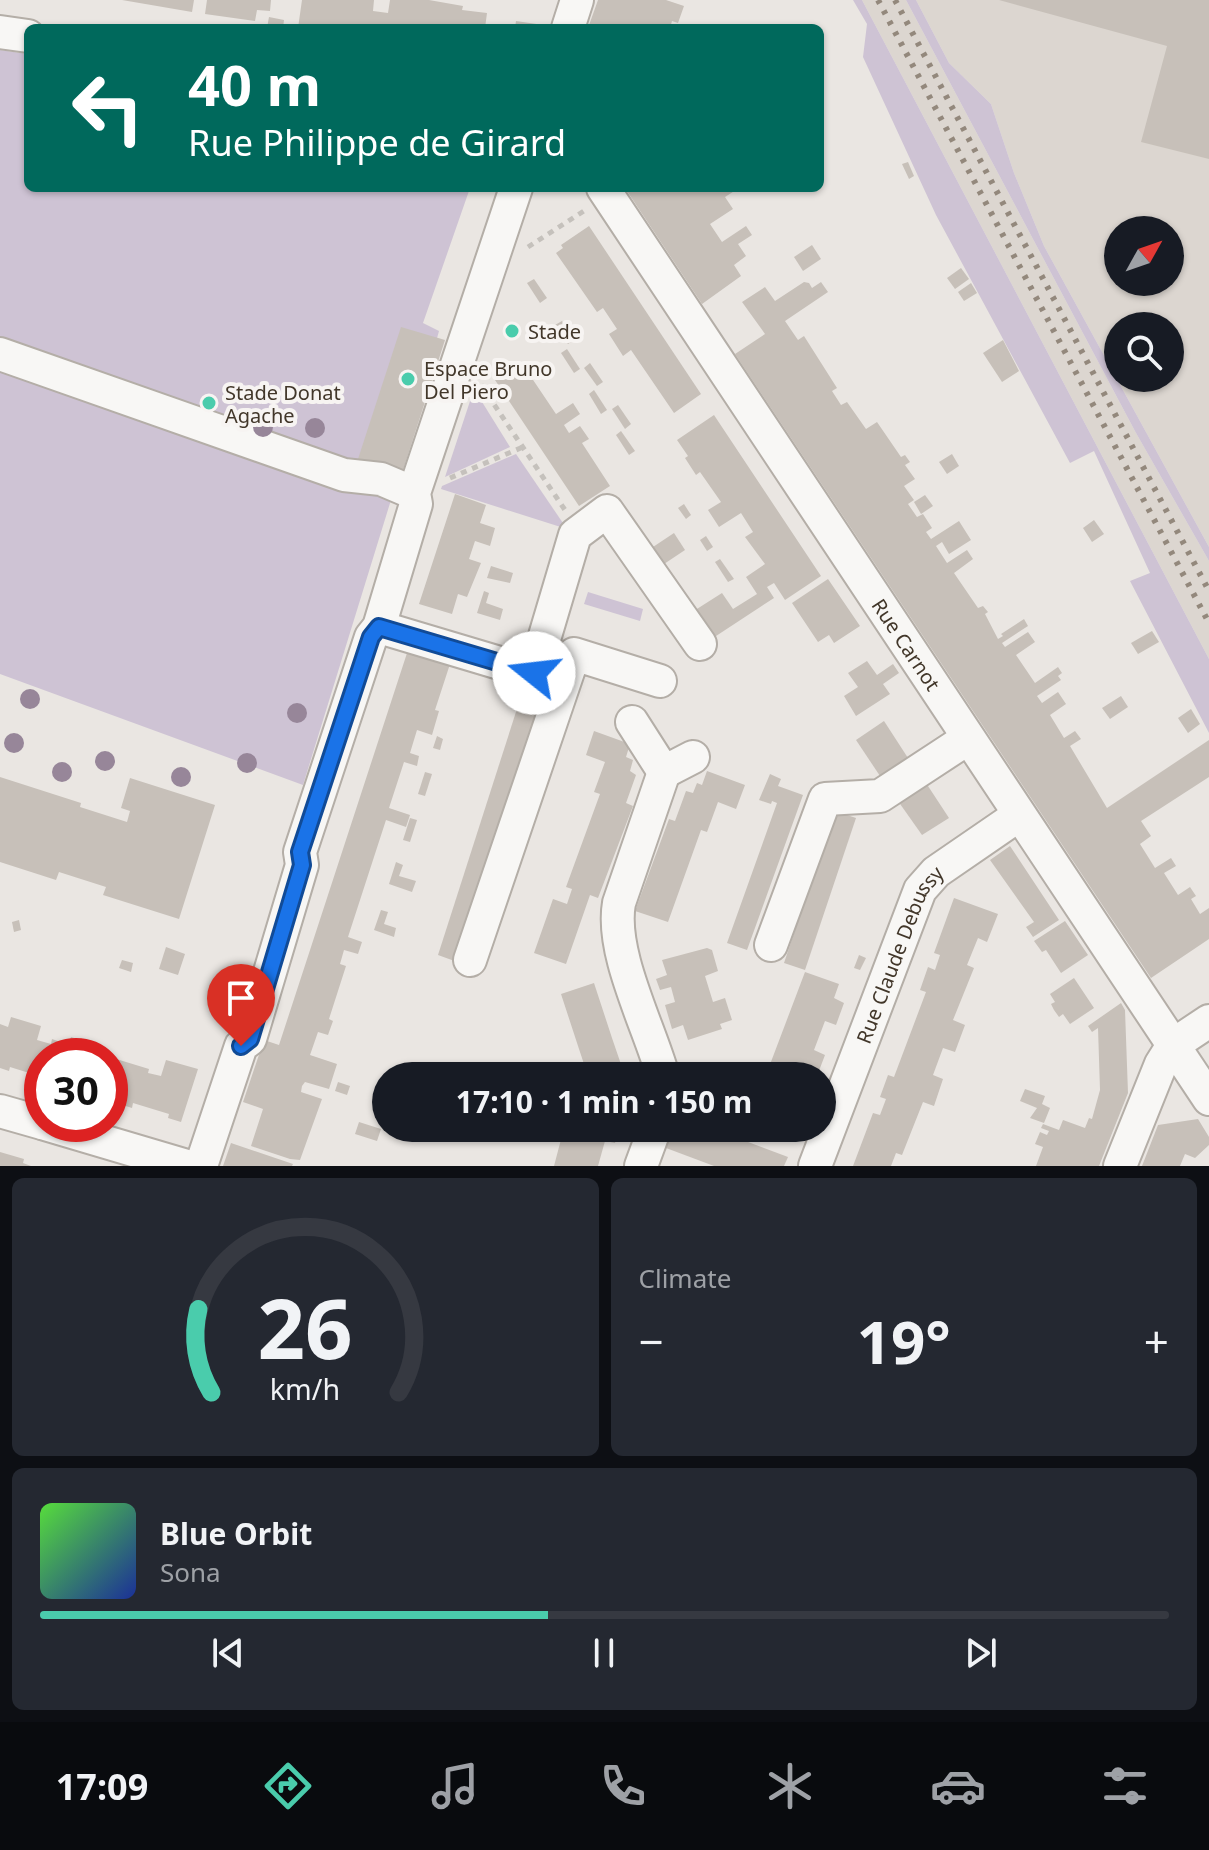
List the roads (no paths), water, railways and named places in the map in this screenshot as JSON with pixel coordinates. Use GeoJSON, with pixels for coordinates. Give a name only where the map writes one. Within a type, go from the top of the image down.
{"type":"FeatureCollection","features":[{"type":"Feature","properties":{"kind":"street"},"geometry":{"type":"LineString","coordinates":[[569,24],[577,0]]}},
{"type":"Feature","properties":{"kind":"street"},"geometry":{"type":"LineString","coordinates":[[0,32],[24,35]]}},
{"type":"Feature","properties":{"kind":"street"},"geometry":{"type":"LineString","coordinates":[[201,1166],[241,1046],[250,1039],[302,865],[300,852],[371,637],[379,627],[416,504],[414,493],[515,192]]}},
{"type":"Feature","properties":{"kind":"street","name":"Rue Carnot"},"geometry":{"type":"LineString","coordinates":[[605,192],[1209,1099]]}},
{"type":"Feature","properties":{"kind":"street"},"geometry":{"type":"LineString","coordinates":[[0,354],[344,475],[381,479],[414,493]]}},
{"type":"Feature","properties":{"kind":"street"},"geometry":{"type":"LineString","coordinates":[[470,960],[549,677],[575,535],[607,511],[700,644]]}},
{"type":"Feature","properties":{"kind":"street"},"geometry":{"type":"LineString","coordinates":[[379,627],[549,677]]}},
{"type":"Feature","properties":{"kind":"street"},"geometry":{"type":"LineString","coordinates":[[549,677],[574,654],[660,681]]}},
{"type":"Feature","properties":{"kind":"street"},"geometry":{"type":"LineString","coordinates":[[632,722],[664,772]]}},
{"type":"Feature","properties":{"kind":"street"},"geometry":{"type":"LineString","coordinates":[[771,945],[825,799],[880,796],[967,739]]}},
{"type":"Feature","properties":{"kind":"street"},"geometry":{"type":"LineString","coordinates":[[658,1062],[620,947],[617,918],[664,772],[693,757]]}},
{"type":"Feature","properties":{"kind":"street","name":"Rue Claude Debussy"},"geometry":{"type":"LineString","coordinates":[[836,1094],[920,890],[936,872],[1019,815]]}},
{"type":"Feature","properties":{"kind":"street"},"geometry":{"type":"LineString","coordinates":[[1120,1166],[1155,1079],[1173,1045],[1209,1021]]}},
{"type":"Feature","properties":{"kind":"street"},"geometry":{"type":"LineString","coordinates":[[0,1111],[24,1118]]}},
{"type":"Feature","properties":{"kind":"street"},"geometry":{"type":"LineString","coordinates":[[105,1142],[187,1166]]}},
{"type":"Feature","properties":{"kind":"street"},"geometry":{"type":"LineString","coordinates":[[641,1166],[650,1142]]}},
{"type":"Feature","properties":{"kind":"street","name":"Rue Claude Debussy"},"geometry":{"type":"LineString","coordinates":[[815,1166],[819,1142]]}},
{"type":"Feature","properties":{"kind":"railway"},"geometry":{"type":"LineString","coordinates":[[878,0],[1209,623]]}},
{"type":"Feature","properties":{"kind":"railway"},"geometry":{"type":"LineString","coordinates":[[895,0],[1209,591]]}},
{"type":"Feature","properties":{"kind":"place","name":"Stade"},"geometry":{"type":"Point","coordinates":[512,331]}},
{"type":"Feature","properties":{"kind":"place","name":"Espace Bruno Del Piero"},"geometry":{"type":"Point","coordinates":[408,379]}},
{"type":"Feature","properties":{"kind":"place","name":"Stade Donat Agache"},"geometry":{"type":"Point","coordinates":[209,403]}}]}
